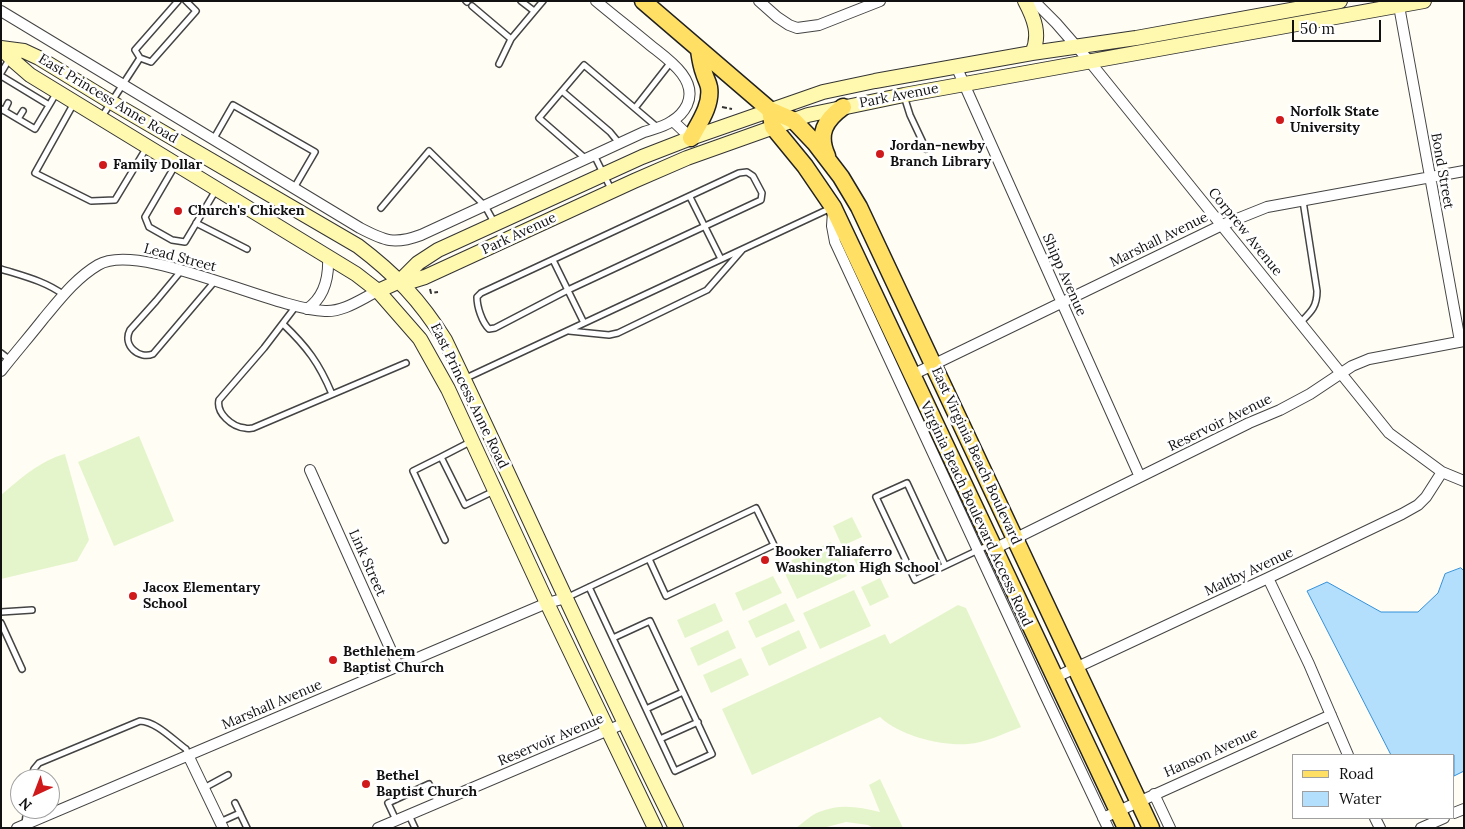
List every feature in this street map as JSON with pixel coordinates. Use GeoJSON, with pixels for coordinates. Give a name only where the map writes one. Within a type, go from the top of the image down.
{"type":"FeatureCollection","features":[{"type":"Feature","properties":{"kind":"main road","name":"East Virginia Beach Boulevard"},"geometry":{"type":"LineString","coordinates":[[643,1],[770,110],[793,120],[815,143],[845,183],[859,207],[934,365],[1151,828]]}},
{"type":"Feature","properties":{"kind":"main road"},"geometry":{"type":"LineString","coordinates":[[1025,1],[1037,36],[1032,53]]}},
{"type":"Feature","properties":{"kind":"main road","name":"Park Avenue"},"geometry":{"type":"LineString","coordinates":[[378,291],[400,281],[423,259],[438,250],[604,174],[690,138],[822,92],[956,66],[1136,38],[1340,1]]}},
{"type":"Feature","properties":{"kind":"main road","name":"Park Avenue"},"geometry":{"type":"LineString","coordinates":[[400,281],[412,281],[425,277],[687,158],[808,114],[1424,1]]}},
{"type":"Feature","properties":{"kind":"main road","name":"East Princess Anne Road"},"geometry":{"type":"LineString","coordinates":[[4,50],[30,75],[356,274],[378,291],[420,339],[448,389],[547,603],[655,828]]}},
{"type":"Feature","properties":{"kind":"main road","name":"East Princess Anne Road"},"geometry":{"type":"LineString","coordinates":[[4,50],[24,51],[39,58],[358,246],[400,281],[432,320],[445,340],[676,828]]}},
{"type":"Feature","properties":{"kind":"main road"},"geometry":{"type":"LineString","coordinates":[[690,138],[700,121],[710,96],[699,50]]}},
{"type":"Feature","properties":{"kind":"main road"},"geometry":{"type":"LineString","coordinates":[[831,164],[822,138],[824,128],[830,118],[843,107]]}},
{"type":"Feature","properties":{"kind":"main road","name":"East Virginia Beach Boulevard"},"geometry":{"type":"LineString","coordinates":[[770,110],[773,127],[805,166],[833,207],[912,375],[988,548],[1054,678],[1110,814],[1126,828]]}},
{"type":"Feature","properties":{"kind":"street"},"geometry":{"type":"LineString","coordinates":[[1,11],[360,228],[380,238],[406,241],[658,128],[679,116],[687,106],[690,92],[688,83],[671,62],[596,1]]}},
{"type":"Feature","properties":{"kind":"street"},"geometry":{"type":"LineString","coordinates":[[759,1],[777,17],[797,28],[819,24],[880,1]]}},
{"type":"Feature","properties":{"kind":"street","name":"Corprew Avenue"},"geometry":{"type":"LineString","coordinates":[[1034,1],[1090,62],[1389,433],[1442,472],[1464,481]]}},
{"type":"Feature","properties":{"kind":"street","name":"Bond Street"},"geometry":{"type":"LineString","coordinates":[[1399,6],[1429,178],[1462,341]]}},
{"type":"Feature","properties":{"kind":"street","name":"Shipp Avenue"},"geometry":{"type":"LineString","coordinates":[[956,66],[1140,477]]}},
{"type":"Feature","properties":{"kind":"street"},"geometry":{"type":"LineString","coordinates":[[672,121],[690,138]]}},
{"type":"Feature","properties":{"kind":"street","name":"Marshall Avenue"},"geometry":{"type":"LineString","coordinates":[[912,375],[1222,225],[1267,207],[1464,171]]}},
{"type":"Feature","properties":{"kind":"street","name":"Virginia Beach Boulevard Access Road"},"geometry":{"type":"LineString","coordinates":[[833,207],[832,226],[835,242],[988,548],[1110,814],[1108,828]]}},
{"type":"Feature","properties":{"kind":"street"},"geometry":{"type":"LineString","coordinates":[[307,309],[313,305],[321,294],[326,281],[328,256]]}},
{"type":"Feature","properties":{"kind":"street","name":"Lead Street"},"geometry":{"type":"LineString","coordinates":[[1,371],[83,275],[99,264],[117,260],[136,260],[181,271],[307,309],[326,311],[340,309],[378,291]]}},
{"type":"Feature","properties":{"kind":"street","name":"Reservoir Avenue"},"geometry":{"type":"LineString","coordinates":[[988,548],[1014,538],[1249,423],[1280,410],[1310,394],[1352,366],[1369,359],[1462,341]]}},
{"type":"Feature","properties":{"kind":"street","name":"Link Street"},"geometry":{"type":"LineString","coordinates":[[310,470],[398,666]]}},
{"type":"Feature","properties":{"kind":"street","name":"Maltby Avenue"},"geometry":{"type":"LineString","coordinates":[[1054,678],[1268,578],[1418,505],[1442,472]]}},
{"type":"Feature","properties":{"kind":"street"},"geometry":{"type":"LineString","coordinates":[[1268,578],[1309,664],[1348,754]]}},
{"type":"Feature","properties":{"kind":"street","name":"Marshall Avenue"},"geometry":{"type":"LineString","coordinates":[[21,826],[547,603],[566,598]]}},
{"type":"Feature","properties":{"kind":"street","name":"Hanson Avenue"},"geometry":{"type":"LineString","coordinates":[[1110,814],[1331,715]]}},
{"type":"Feature","properties":{"kind":"street","name":"Reservoir Avenue"},"geometry":{"type":"LineString","coordinates":[[378,828],[625,723]]}},
{"type":"Feature","properties":{"kind":"street"},"geometry":{"type":"LineString","coordinates":[[188,755],[222,825]]}},
{"type":"Feature","properties":{"kind":"street"},"geometry":{"type":"LineString","coordinates":[[1154,794],[1170,828]]}},
{"type":"Feature","properties":{"kind":"street"},"geometry":{"type":"LineString","coordinates":[[1421,828],[1442,819]]}},
{"type":"Feature","properties":{"kind":"lane"},"geometry":{"type":"LineString","coordinates":[[178,1],[135,50],[140,58],[151,62],[196,11],[186,1]]}},
{"type":"Feature","properties":{"kind":"lane"},"geometry":{"type":"LineString","coordinates":[[521,1],[534,12]]}},
{"type":"Feature","properties":{"kind":"lane"},"geometry":{"type":"LineString","coordinates":[[499,64],[511,39],[542,1]]}},
{"type":"Feature","properties":{"kind":"lane"},"geometry":{"type":"LineString","coordinates":[[468,3],[511,39]]}},
{"type":"Feature","properties":{"kind":"lane"},"geometry":{"type":"LineString","coordinates":[[4,50],[1,74],[49,105]]}},
{"type":"Feature","properties":{"kind":"lane"},"geometry":{"type":"LineString","coordinates":[[101,118],[140,58]]}},
{"type":"Feature","properties":{"kind":"lane"},"geometry":{"type":"LineString","coordinates":[[635,108],[671,62]]}},
{"type":"Feature","properties":{"kind":"lane"},"geometry":{"type":"LineString","coordinates":[[612,191],[604,174],[590,157],[538,118],[584,65],[658,128]]}},
{"type":"Feature","properties":{"kind":"lane"},"geometry":{"type":"LineString","coordinates":[[15,92],[18,86]]}},
{"type":"Feature","properties":{"kind":"lane"},"geometry":{"type":"LineString","coordinates":[[562,91],[610,132],[619,144]]}},
{"type":"Feature","properties":{"kind":"lane"},"geometry":{"type":"LineString","coordinates":[[8,103],[2,110],[35,129],[57,92]]}},
{"type":"Feature","properties":{"kind":"lane"},"geometry":{"type":"LineString","coordinates":[[29,101],[32,95]]}},
{"type":"Feature","properties":{"kind":"lane"},"geometry":{"type":"LineString","coordinates":[[904,95],[910,116],[926,149]]}},
{"type":"Feature","properties":{"kind":"lane"},"geometry":{"type":"LineString","coordinates":[[74,102],[35,173],[92,201],[115,200],[147,146]]}},
{"type":"Feature","properties":{"kind":"lane"},"geometry":{"type":"LineString","coordinates":[[213,140],[233,105],[315,152],[294,188]]}},
{"type":"Feature","properties":{"kind":"lane"},"geometry":{"type":"LineString","coordinates":[[18,119],[22,111]]}},
{"type":"Feature","properties":{"kind":"lane"},"geometry":{"type":"LineString","coordinates":[[381,208],[429,151],[485,206],[495,224]]}},
{"type":"Feature","properties":{"kind":"lane"},"geometry":{"type":"LineString","coordinates":[[176,164],[145,217],[149,227],[172,240],[185,242],[217,189]]}},
{"type":"Feature","properties":{"kind":"lane"},"geometry":{"type":"LineString","coordinates":[[747,172],[753,176],[762,193],[761,200],[705,227],[568,290],[495,328],[489,329],[485,326],[478,303],[481,293],[740,173],[747,172]]}},
{"type":"Feature","properties":{"kind":"lane"},"geometry":{"type":"LineString","coordinates":[[690,196],[721,259]]}},
{"type":"Feature","properties":{"kind":"lane"},"geometry":{"type":"LineString","coordinates":[[1300,324],[1314,308],[1317,301],[1303,201]]}},
{"type":"Feature","properties":{"kind":"lane"},"geometry":{"type":"LineString","coordinates":[[464,379],[833,207]]}},
{"type":"Feature","properties":{"kind":"lane"},"geometry":{"type":"LineString","coordinates":[[196,223],[247,250]]}},
{"type":"Feature","properties":{"kind":"lane"},"geometry":{"type":"LineString","coordinates":[[568,330],[609,335],[618,333],[707,290],[744,249]]}},
{"type":"Feature","properties":{"kind":"lane"},"geometry":{"type":"LineString","coordinates":[[554,260],[584,323]]}},
{"type":"Feature","properties":{"kind":"lane"},"geometry":{"type":"LineString","coordinates":[[1,270],[40,281],[64,295]]}},
{"type":"Feature","properties":{"kind":"lane"},"geometry":{"type":"LineString","coordinates":[[181,271],[127,335],[131,348],[143,356],[153,354],[215,281]]}},
{"type":"Feature","properties":{"kind":"lane"},"geometry":{"type":"LineString","coordinates":[[296,306],[219,400],[218,406],[220,411],[227,419],[239,427],[253,428],[406,363]]}},
{"type":"Feature","properties":{"kind":"lane"},"geometry":{"type":"LineString","coordinates":[[283,324],[313,356],[324,374],[332,394]]}},
{"type":"Feature","properties":{"kind":"lane"},"geometry":{"type":"LineString","coordinates":[[1,353],[10,360]]}},
{"type":"Feature","properties":{"kind":"lane"},"geometry":{"type":"LineString","coordinates":[[446,540],[413,471],[472,441]]}},
{"type":"Feature","properties":{"kind":"lane"},"geometry":{"type":"LineString","coordinates":[[441,458],[465,505],[495,491]]}},
{"type":"Feature","properties":{"kind":"lane"},"geometry":{"type":"LineString","coordinates":[[945,565],[907,483],[876,497],[915,580],[945,565],[988,548]]}},
{"type":"Feature","properties":{"kind":"lane"},"geometry":{"type":"LineString","coordinates":[[566,598],[756,508],[774,545],[666,596],[649,559]]}},
{"type":"Feature","properties":{"kind":"lane"},"geometry":{"type":"LineString","coordinates":[[589,587],[675,771],[712,754],[650,621],[613,638]]}},
{"type":"Feature","properties":{"kind":"lane"},"geometry":{"type":"LineString","coordinates":[[1,612],[32,610]]}},
{"type":"Feature","properties":{"kind":"lane"},"geometry":{"type":"LineString","coordinates":[[1,623],[22,668]]}},
{"type":"Feature","properties":{"kind":"lane"},"geometry":{"type":"LineString","coordinates":[[646,709],[683,692]]}},
{"type":"Feature","properties":{"kind":"lane"},"geometry":{"type":"LineString","coordinates":[[34,769],[39,763],[140,721],[153,724],[186,749],[188,755]]}},
{"type":"Feature","properties":{"kind":"lane"},"geometry":{"type":"LineString","coordinates":[[660,739],[698,722]]}},
{"type":"Feature","properties":{"kind":"lane"},"geometry":{"type":"LineString","coordinates":[[204,788],[228,775]]}},
{"type":"Feature","properties":{"kind":"lane"},"geometry":{"type":"LineString","coordinates":[[396,820],[388,803],[430,784],[438,802]]}},
{"type":"Feature","properties":{"kind":"lane"},"geometry":{"type":"LineString","coordinates":[[235,803],[247,828]]}},
{"type":"Feature","properties":{"kind":"lane"},"geometry":{"type":"LineString","coordinates":[[222,825],[240,813]]}},
{"type":"Feature","properties":{"kind":"lane"},"geometry":{"type":"LineString","coordinates":[[409,815],[415,828]]}},
{"type":"Feature","properties":{"kind":"path"},"geometry":{"type":"LineString","coordinates":[[720,106],[736,110]]}},
{"type":"Feature","properties":{"kind":"path"},"geometry":{"type":"LineString","coordinates":[[430,286],[431,293],[438,292]]}},
{"type":"Feature","properties":{"kind":"green space"},"geometry":{"type":"Polygon","coordinates":[[[139,436],[174,521],[114,546],[78,462],[139,436]]]}},
{"type":"Feature","properties":{"kind":"green space"},"geometry":{"type":"Polygon","coordinates":[[[65,454],[89,540],[77,561],[1,579],[1,495],[39,465],[65,454]]]}},
{"type":"Feature","properties":{"kind":"green space"},"geometry":{"type":"Polygon","coordinates":[[[852,517],[862,537],[842,546],[833,526],[852,517]]]}},
{"type":"Feature","properties":{"kind":"green space"},"geometry":{"type":"Polygon","coordinates":[[[831,542],[847,576],[797,599],[781,565],[831,542]]]}},
{"type":"Feature","properties":{"kind":"green space"},"geometry":{"type":"Polygon","coordinates":[[[863,555],[868,565],[859,569],[854,559],[863,555]]]}},
{"type":"Feature","properties":{"kind":"green space"},"geometry":{"type":"Polygon","coordinates":[[[773,576],[782,593],[743,611],[735,593],[773,576]]]}},
{"type":"Feature","properties":{"kind":"green space"},"geometry":{"type":"Polygon","coordinates":[[[880,578],[889,597],[870,606],[861,587],[880,578]]]}},
{"type":"Feature","properties":{"kind":"green space"},"geometry":{"type":"Polygon","coordinates":[[[854,590],[871,626],[820,649],[803,613],[854,590]]]}},
{"type":"Feature","properties":{"kind":"green space"},"geometry":{"type":"Polygon","coordinates":[[[715,603],[723,621],[685,638],[677,620],[715,603]]]}},
{"type":"Feature","properties":{"kind":"green space"},"geometry":{"type":"Polygon","coordinates":[[[786,603],[795,621],[756,638],[748,621],[786,603]]]}},
{"type":"Feature","properties":{"kind":"green space"},"geometry":{"type":"Polygon","coordinates":[[[958,605],[966,608],[1021,727],[981,742],[957,744],[921,738],[898,730],[880,717],[752,775],[722,709],[885,634],[890,644],[958,605]]]}},
{"type":"Feature","properties":{"kind":"green space"},"geometry":{"type":"Polygon","coordinates":[[[728,630],[736,648],[698,666],[690,648],[728,630]]]}},
{"type":"Feature","properties":{"kind":"green space"},"geometry":{"type":"Polygon","coordinates":[[[799,630],[807,648],[769,666],[761,648],[799,630]]]}},
{"type":"Feature","properties":{"kind":"green space"},"geometry":{"type":"Polygon","coordinates":[[[741,658],[749,675],[711,693],[703,675],[741,658]]]}},
{"type":"Feature","properties":{"kind":"green space"},"geometry":{"type":"Polygon","coordinates":[[[880,779],[903,828],[873,828],[868,825],[846,822],[823,828],[796,828],[816,813],[827,809],[857,807],[880,812],[869,785],[880,779]]]}},
{"type":"Feature","properties":{"kind":"water"},"geometry":{"type":"Polygon","coordinates":[[[1461,568],[1464,571],[1464,771],[1455,776],[1455,754],[1390,754],[1307,591],[1327,582],[1381,612],[1418,612],[1438,593],[1445,574],[1461,568]]]}},
{"type":"Feature","properties":{"kind":"place","name":"Norfolk State University"},"geometry":{"type":"Point","coordinates":[1280,120]}},
{"type":"Feature","properties":{"kind":"place","name":"Jordan-newby Branch Library"},"geometry":{"type":"Point","coordinates":[880,154]}},
{"type":"Feature","properties":{"kind":"place","name":"Family Dollar"},"geometry":{"type":"Point","coordinates":[103,165]}},
{"type":"Feature","properties":{"kind":"place","name":"Church's Chicken"},"geometry":{"type":"Point","coordinates":[178,211]}},
{"type":"Feature","properties":{"kind":"place","name":"Booker Taliaferro Washington High School"},"geometry":{"type":"Point","coordinates":[765,560]}},
{"type":"Feature","properties":{"kind":"place","name":"Jacox Elementary School"},"geometry":{"type":"Point","coordinates":[133,596]}},
{"type":"Feature","properties":{"kind":"place","name":"Bethlehem Baptist Church"},"geometry":{"type":"Point","coordinates":[333,660]}},
{"type":"Feature","properties":{"kind":"place","name":"Bethel Baptist Church"},"geometry":{"type":"Point","coordinates":[366,784]}}]}
